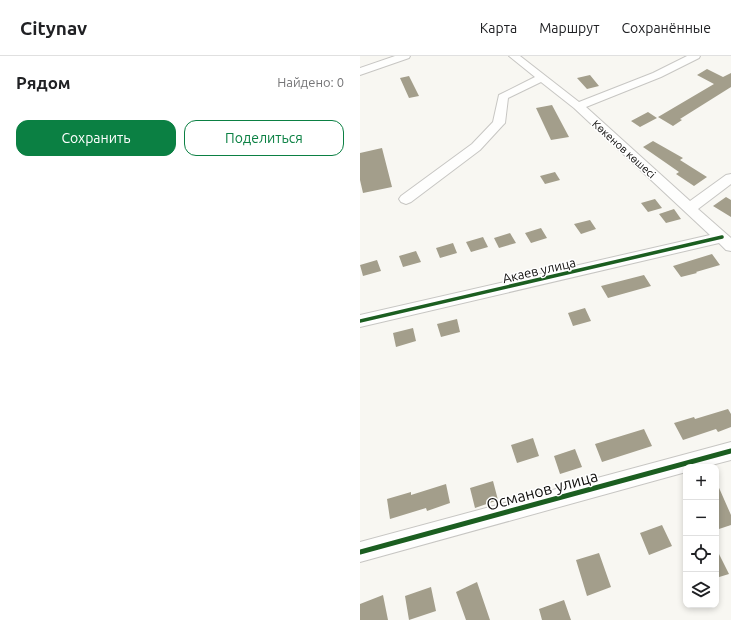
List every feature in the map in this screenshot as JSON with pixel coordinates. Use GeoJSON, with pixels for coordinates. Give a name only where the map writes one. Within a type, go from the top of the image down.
{"type":"FeatureCollection","features":[{"type":"Feature","properties":{"kind":"street"},"geometry":{"type":"LineString","coordinates":[[360,72],[405,56]]}},
{"type":"Feature","properties":{"kind":"street","name":"Көкенов көшесі"},"geometry":{"type":"LineString","coordinates":[[514,56],[578,106],[726,241]]}},
{"type":"Feature","properties":{"kind":"street"},"geometry":{"type":"LineString","coordinates":[[578,106],[657,75],[695,56]]}},
{"type":"Feature","properties":{"kind":"street"},"geometry":{"type":"LineString","coordinates":[[406,199],[476,147],[499,123],[503,97],[542,78]]}},
{"type":"Feature","properties":{"kind":"street"},"geometry":{"type":"LineString","coordinates":[[690,208],[731,178]]}},
{"type":"Feature","properties":{"kind":"street","name":"Акаев улица"},"geometry":{"type":"LineString","coordinates":[[360,321],[726,241]]}},
{"type":"Feature","properties":{"kind":"street","name":"Османов улица"},"geometry":{"type":"LineString","coordinates":[[360,552],[731,451]]}},
{"type":"Feature","properties":{"kind":"building"},"geometry":{"type":"Polygon","coordinates":[[[707,69],[723,77],[731,73],[731,87],[680,119],[682,120],[673,126],[658,117],[714,84],[697,75],[707,69]]]}},
{"type":"Feature","properties":{"kind":"building"},"geometry":{"type":"Polygon","coordinates":[[[590,75],[599,86],[587,89],[577,78],[590,75]]]}},
{"type":"Feature","properties":{"kind":"building"},"geometry":{"type":"Polygon","coordinates":[[[409,76],[419,96],[409,98],[400,78],[409,76]]]}},
{"type":"Feature","properties":{"kind":"building"},"geometry":{"type":"Polygon","coordinates":[[[552,105],[569,137],[551,140],[536,108],[552,105]]]}},
{"type":"Feature","properties":{"kind":"building"},"geometry":{"type":"Polygon","coordinates":[[[648,112],[657,118],[640,127],[631,121],[648,112]]]}},
{"type":"Feature","properties":{"kind":"building"},"geometry":{"type":"Polygon","coordinates":[[[653,141],[683,158],[680,160],[707,177],[694,186],[676,174],[679,172],[643,147],[653,141]]]}},
{"type":"Feature","properties":{"kind":"building"},"geometry":{"type":"Polygon","coordinates":[[[382,148],[392,187],[363,193],[360,180],[360,153],[382,148]]]}},
{"type":"Feature","properties":{"kind":"building"},"geometry":{"type":"Polygon","coordinates":[[[555,172],[560,180],[545,184],[540,176],[555,172]]]}},
{"type":"Feature","properties":{"kind":"building"},"geometry":{"type":"Polygon","coordinates":[[[726,197],[731,200],[731,217],[713,206],[726,197]]]}},
{"type":"Feature","properties":{"kind":"building"},"geometry":{"type":"Polygon","coordinates":[[[655,199],[662,208],[648,212],[641,203],[655,199]]]}},
{"type":"Feature","properties":{"kind":"building"},"geometry":{"type":"Polygon","coordinates":[[[674,209],[681,219],[666,223],[659,214],[674,209]]]}},
{"type":"Feature","properties":{"kind":"building"},"geometry":{"type":"Polygon","coordinates":[[[590,220],[596,229],[581,234],[574,224],[590,220]]]}},
{"type":"Feature","properties":{"kind":"building"},"geometry":{"type":"Polygon","coordinates":[[[541,228],[547,238],[531,243],[525,233],[541,228]]]}},
{"type":"Feature","properties":{"kind":"building"},"geometry":{"type":"Polygon","coordinates":[[[510,233],[516,243],[499,248],[494,238],[510,233]]]}},
{"type":"Feature","properties":{"kind":"building"},"geometry":{"type":"Polygon","coordinates":[[[483,237],[488,247],[471,252],[466,242],[483,237]]]}},
{"type":"Feature","properties":{"kind":"building"},"geometry":{"type":"Polygon","coordinates":[[[453,243],[457,253],[440,258],[436,248],[453,243]]]}},
{"type":"Feature","properties":{"kind":"building"},"geometry":{"type":"Polygon","coordinates":[[[416,251],[421,262],[403,267],[399,256],[416,251]]]}},
{"type":"Feature","properties":{"kind":"building"},"geometry":{"type":"Polygon","coordinates":[[[712,254],[720,265],[696,272],[697,273],[681,277],[673,266],[712,254]]]}},
{"type":"Feature","properties":{"kind":"building"},"geometry":{"type":"Polygon","coordinates":[[[377,260],[381,271],[363,276],[360,265],[377,260]]]}},
{"type":"Feature","properties":{"kind":"building"},"geometry":{"type":"Polygon","coordinates":[[[644,275],[651,286],[608,298],[601,286],[644,275]]]}},
{"type":"Feature","properties":{"kind":"building"},"geometry":{"type":"Polygon","coordinates":[[[585,308],[591,321],[573,326],[568,313],[585,308]]]}},
{"type":"Feature","properties":{"kind":"building"},"geometry":{"type":"Polygon","coordinates":[[[457,319],[460,332],[441,337],[437,324],[457,319]]]}},
{"type":"Feature","properties":{"kind":"building"},"geometry":{"type":"Polygon","coordinates":[[[413,328],[416,341],[396,347],[393,333],[413,328]]]}},
{"type":"Feature","properties":{"kind":"building"},"geometry":{"type":"Polygon","coordinates":[[[728,409],[731,414],[731,427],[718,432],[716,429],[683,440],[674,423],[694,417],[695,419],[728,409]]]}},
{"type":"Feature","properties":{"kind":"building"},"geometry":{"type":"Polygon","coordinates":[[[644,429],[652,446],[602,462],[595,444],[644,429]]]}},
{"type":"Feature","properties":{"kind":"building"},"geometry":{"type":"Polygon","coordinates":[[[533,438],[539,456],[517,463],[511,445],[533,438]]]}},
{"type":"Feature","properties":{"kind":"building"},"geometry":{"type":"Polygon","coordinates":[[[575,449],[582,467],[560,474],[554,456],[575,449]]]}},
{"type":"Feature","properties":{"kind":"building"},"geometry":{"type":"Polygon","coordinates":[[[493,481],[498,500],[475,508],[470,488],[493,481]]]}},
{"type":"Feature","properties":{"kind":"building"},"geometry":{"type":"Polygon","coordinates":[[[446,484],[450,503],[427,511],[426,508],[390,519],[387,499],[411,492],[411,495],[446,484]]]}},
{"type":"Feature","properties":{"kind":"building"},"geometry":{"type":"Polygon","coordinates":[[[719,488],[731,515],[731,525],[719,529],[719,488]]]}},
{"type":"Feature","properties":{"kind":"building"},"geometry":{"type":"Polygon","coordinates":[[[662,525],[672,546],[649,555],[640,533],[662,525]]]}},
{"type":"Feature","properties":{"kind":"building"},"geometry":{"type":"Polygon","coordinates":[[[599,553],[611,587],[587,596],[576,560],[599,553]]]}},
{"type":"Feature","properties":{"kind":"building"},"geometry":{"type":"Polygon","coordinates":[[[719,554],[729,574],[719,577],[719,554]]]}},
{"type":"Feature","properties":{"kind":"building"},"geometry":{"type":"Polygon","coordinates":[[[477,582],[490,620],[466,620],[456,592],[477,582]]]}},
{"type":"Feature","properties":{"kind":"building"},"geometry":{"type":"Polygon","coordinates":[[[431,587],[436,611],[409,620],[405,596],[431,587]]]}},
{"type":"Feature","properties":{"kind":"building"},"geometry":{"type":"Polygon","coordinates":[[[383,595],[388,620],[360,620],[360,604],[383,595]]]}},
{"type":"Feature","properties":{"kind":"building"},"geometry":{"type":"Polygon","coordinates":[[[564,600],[571,620],[542,620],[539,609],[564,600]]]}},
{"type":"Feature","properties":{"kind":"cycle path"},"geometry":{"type":"LineString","coordinates":[[360,321],[722,237]]}},
{"type":"Feature","properties":{"kind":"cycle path"},"geometry":{"type":"LineString","coordinates":[[360,552],[731,451]]}}]}
